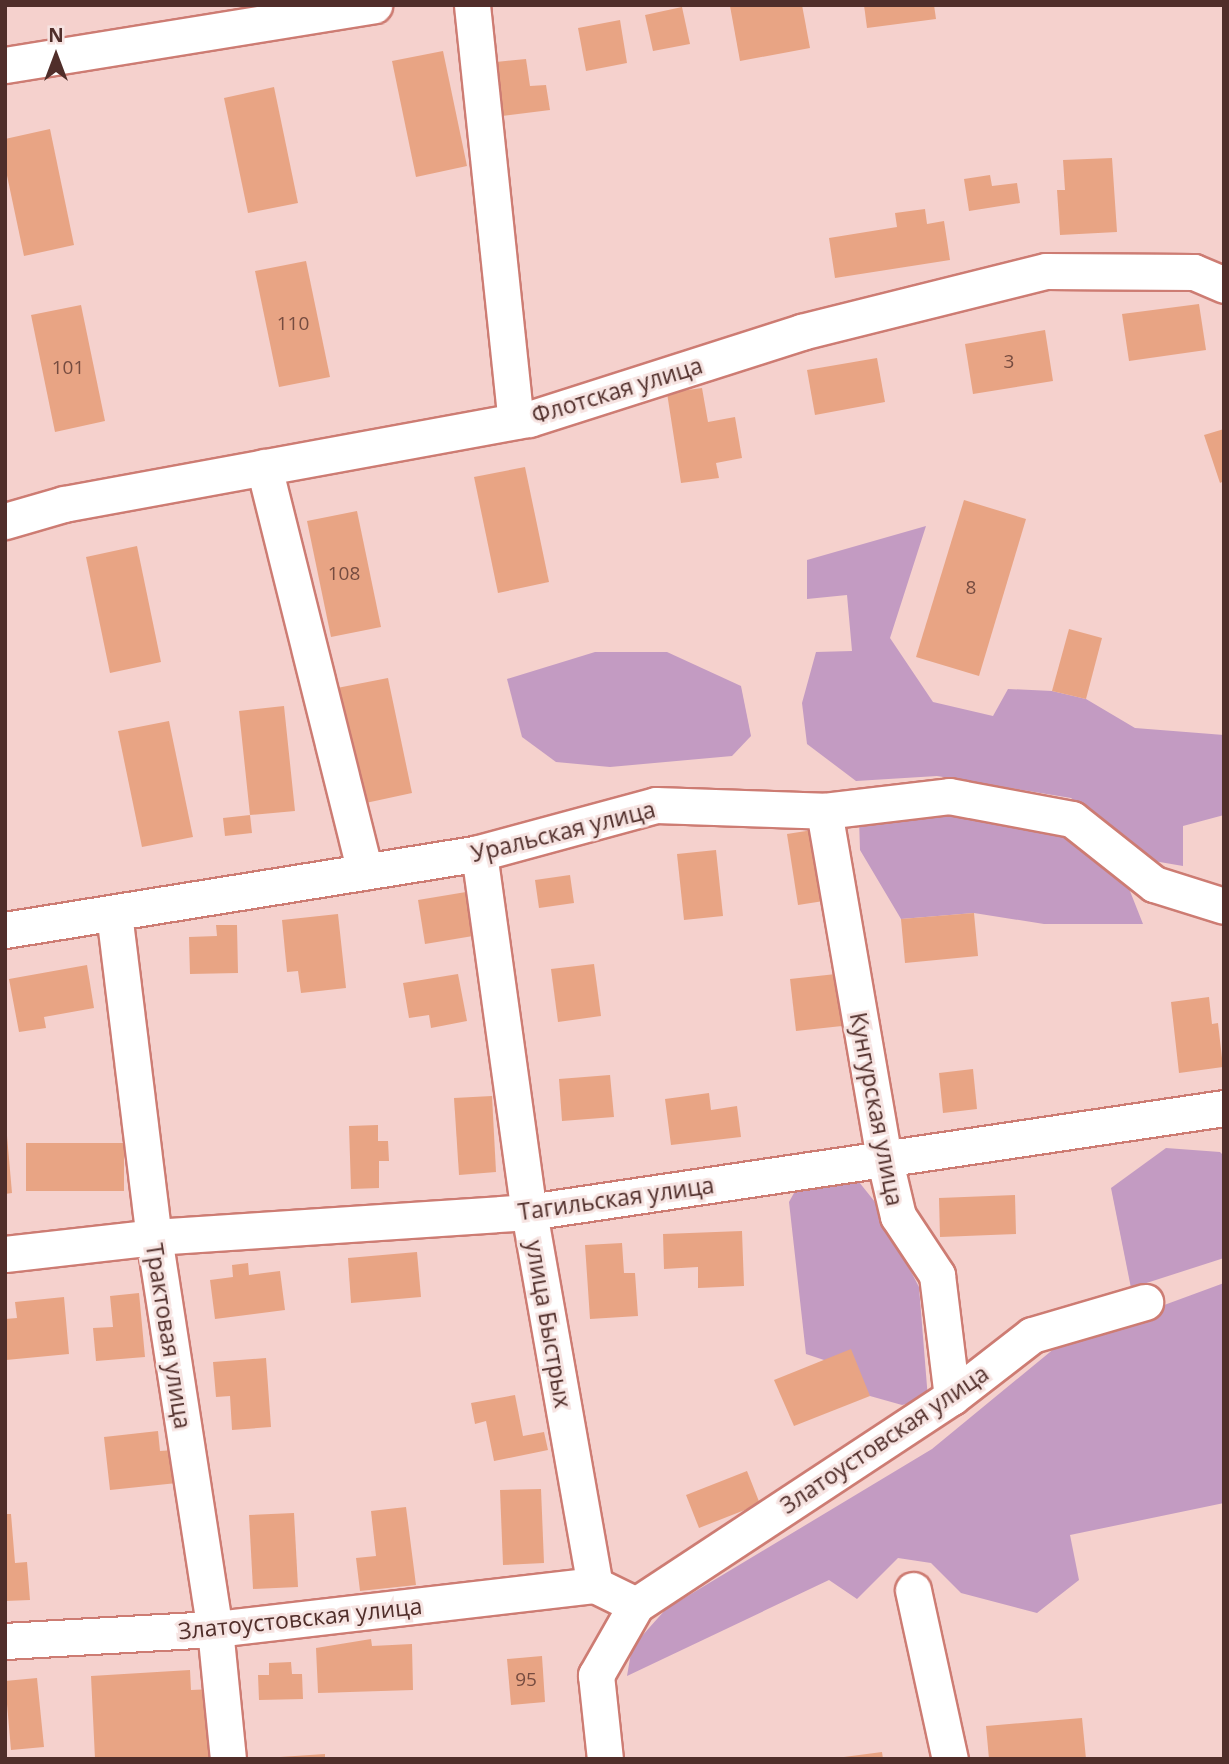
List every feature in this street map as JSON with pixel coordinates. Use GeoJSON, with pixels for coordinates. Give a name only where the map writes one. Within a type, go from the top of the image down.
{"type":"FeatureCollection","features":[{"type":"Feature","properties":{"kind":"street"},"geometry":{"type":"LineString","coordinates":[[5,65],[374,5]]}},
{"type":"Feature","properties":{"kind":"street"},"geometry":{"type":"LineString","coordinates":[[472,5],[516,421]]}},
{"type":"Feature","properties":{"kind":"street","name":"Флотская улица"},"geometry":{"type":"LineString","coordinates":[[5,521],[64,504],[516,421],[801,332],[1046,271],[1194,272],[1224,285]]}},
{"type":"Feature","properties":{"kind":"street"},"geometry":{"type":"LineString","coordinates":[[264,467],[365,872]]}},
{"type":"Feature","properties":{"kind":"street","name":"Уральская улица"},"geometry":{"type":"LineString","coordinates":[[5,930],[479,853],[656,804],[824,811],[948,796],[1072,820],[1154,884],[1223,909]]}},
{"type":"Feature","properties":{"kind":"street","name":"Кунгурская улица"},"geometry":{"type":"LineString","coordinates":[[824,811],[884,1157],[898,1216],[937,1275],[952,1397]]}},
{"type":"Feature","properties":{"kind":"street","name":"улица Быстрых"},"geometry":{"type":"LineString","coordinates":[[479,853],[530,1212],[595,1585]]}},
{"type":"Feature","properties":{"kind":"street","name":"Трактовая улица"},"geometry":{"type":"LineString","coordinates":[[114,913],[154,1237],[215,1629],[229,1759]]}},
{"type":"Feature","properties":{"kind":"street","name":"Тагильская улица"},"geometry":{"type":"LineString","coordinates":[[5,1254],[154,1237],[530,1212],[1224,1108]]}},
{"type":"Feature","properties":{"kind":"street","name":"Златоустовская улица"},"geometry":{"type":"LineString","coordinates":[[636,1605],[952,1397],[1032,1335],[1145,1301]]}},
{"type":"Feature","properties":{"kind":"street"},"geometry":{"type":"LineString","coordinates":[[595,1585],[636,1605],[596,1675],[605,1759]]}},
{"type":"Feature","properties":{"kind":"street","name":"Златоустовская улица"},"geometry":{"type":"LineString","coordinates":[[5,1642],[215,1629],[595,1585]]}},
{"type":"Feature","properties":{"kind":"street"},"geometry":{"type":"LineString","coordinates":[[913,1590],[950,1759]]}},
{"type":"Feature","properties":{"kind":"shaded area"},"geometry":{"type":"Polygon","coordinates":[[[926,526],[890,638],[933,702],[993,716],[1008,689],[1052,691],[1086,699],[1135,728],[1224,735],[1224,815],[1183,826],[1183,866],[1148,860],[1071,798],[937,776],[856,781],[807,744],[802,703],[816,652],[852,651],[847,595],[807,599],[807,560],[926,526]]]}},
{"type":"Feature","properties":{"kind":"shaded area"},"geometry":{"type":"Polygon","coordinates":[[[595,652],[667,652],[741,686],[751,736],[732,756],[610,767],[556,762],[522,737],[507,679],[595,652]]]}},
{"type":"Feature","properties":{"kind":"shaded area"},"geometry":{"type":"Polygon","coordinates":[[[967,812],[1064,837],[1126,881],[1143,924],[1044,924],[974,913],[901,919],[860,850],[859,819],[967,812]]]}},
{"type":"Feature","properties":{"kind":"shaded area"},"geometry":{"type":"Polygon","coordinates":[[[1166,1148],[1220,1152],[1224,1156],[1224,1258],[1131,1288],[1111,1188],[1166,1148]]]}},
{"type":"Feature","properties":{"kind":"shaded area"},"geometry":{"type":"Polygon","coordinates":[[[855,1177],[875,1202],[919,1287],[928,1399],[902,1405],[870,1396],[824,1360],[806,1354],[789,1202],[799,1184],[855,1177]]]}},
{"type":"Feature","properties":{"kind":"shaded area"},"geometry":{"type":"Polygon","coordinates":[[[1224,1283],[1224,1503],[1070,1535],[1079,1580],[1037,1613],[961,1593],[931,1563],[898,1558],[857,1599],[829,1580],[627,1676],[632,1647],[666,1609],[932,1449],[1061,1343],[1224,1283]]]}},
{"type":"Feature","properties":{"kind":"building"},"geometry":{"type":"Polygon","coordinates":[[[802,5],[810,48],[740,61],[730,6],[802,5]]]}},
{"type":"Feature","properties":{"kind":"building"},"geometry":{"type":"Polygon","coordinates":[[[864,5],[934,5],[936,19],[867,28],[864,5]]]}},
{"type":"Feature","properties":{"kind":"building"},"geometry":{"type":"Polygon","coordinates":[[[682,7],[690,44],[653,51],[645,15],[682,7]]]}},
{"type":"Feature","properties":{"kind":"building"},"geometry":{"type":"Polygon","coordinates":[[[620,20],[627,63],[586,71],[578,28],[620,20]]]}},
{"type":"Feature","properties":{"kind":"building"},"geometry":{"type":"Polygon","coordinates":[[[443,51],[467,166],[416,177],[392,61],[443,51]]]}},
{"type":"Feature","properties":{"kind":"building"},"geometry":{"type":"Polygon","coordinates":[[[526,59],[530,86],[546,85],[550,110],[502,116],[496,62],[526,59]]]}},
{"type":"Feature","properties":{"kind":"building"},"geometry":{"type":"Polygon","coordinates":[[[274,87],[298,203],[248,213],[224,98],[274,87]]]}},
{"type":"Feature","properties":{"kind":"building"},"geometry":{"type":"Polygon","coordinates":[[[50,129],[74,245],[24,256],[5,166],[5,139],[50,129]]]}},
{"type":"Feature","properties":{"kind":"building"},"geometry":{"type":"Polygon","coordinates":[[[1112,158],[1117,232],[1060,235],[1057,190],[1065,190],[1063,160],[1112,158]]]}},
{"type":"Feature","properties":{"kind":"building"},"geometry":{"type":"Polygon","coordinates":[[[990,175],[992,186],[1017,183],[1020,203],[969,211],[964,179],[990,175]]]}},
{"type":"Feature","properties":{"kind":"building"},"geometry":{"type":"Polygon","coordinates":[[[925,209],[927,224],[944,221],[950,260],[835,278],[829,238],[897,227],[895,213],[925,209]]]}},
{"type":"Feature","properties":{"kind":"building"},"geometry":{"type":"Polygon","coordinates":[[[306,261],[330,377],[279,387],[255,271],[306,261]]]}},
{"type":"Feature","properties":{"kind":"building"},"geometry":{"type":"Polygon","coordinates":[[[1199,304],[1206,350],[1129,361],[1122,314],[1199,304]]]}},
{"type":"Feature","properties":{"kind":"building"},"geometry":{"type":"Polygon","coordinates":[[[81,305],[105,421],[55,432],[31,315],[81,305]]]}},
{"type":"Feature","properties":{"kind":"building"},"geometry":{"type":"Polygon","coordinates":[[[1045,330],[1053,381],[973,394],[965,344],[1045,330]]]}},
{"type":"Feature","properties":{"kind":"building"},"geometry":{"type":"Polygon","coordinates":[[[877,358],[885,402],[815,415],[807,370],[877,358]]]}},
{"type":"Feature","properties":{"kind":"building"},"geometry":{"type":"Polygon","coordinates":[[[702,388],[708,422],[735,417],[742,458],[716,463],[719,478],[681,483],[667,393],[702,388]]]}},
{"type":"Feature","properties":{"kind":"building"},"geometry":{"type":"Polygon","coordinates":[[[1224,429],[1224,481],[1220,483],[1204,435],[1224,429]]]}},
{"type":"Feature","properties":{"kind":"building"},"geometry":{"type":"Polygon","coordinates":[[[525,467],[549,582],[498,593],[474,477],[525,467]]]}},
{"type":"Feature","properties":{"kind":"building"},"geometry":{"type":"Polygon","coordinates":[[[964,500],[1026,519],[979,676],[916,657],[964,500]]]}},
{"type":"Feature","properties":{"kind":"building"},"geometry":{"type":"Polygon","coordinates":[[[357,511],[381,627],[331,637],[307,521],[357,511]]]}},
{"type":"Feature","properties":{"kind":"building"},"geometry":{"type":"Polygon","coordinates":[[[137,546],[161,662],[110,673],[86,557],[137,546]]]}},
{"type":"Feature","properties":{"kind":"building"},"geometry":{"type":"Polygon","coordinates":[[[1069,629],[1102,638],[1086,699],[1052,691],[1069,629]]]}},
{"type":"Feature","properties":{"kind":"building"},"geometry":{"type":"Polygon","coordinates":[[[388,678],[412,793],[361,804],[337,688],[388,678]]]}},
{"type":"Feature","properties":{"kind":"building"},"geometry":{"type":"Polygon","coordinates":[[[284,706],[295,811],[250,815],[239,711],[284,706]]]}},
{"type":"Feature","properties":{"kind":"building"},"geometry":{"type":"Polygon","coordinates":[[[169,721],[193,837],[142,847],[118,731],[169,721]]]}},
{"type":"Feature","properties":{"kind":"building"},"geometry":{"type":"Polygon","coordinates":[[[250,815],[252,833],[225,836],[223,818],[250,815]]]}},
{"type":"Feature","properties":{"kind":"building"},"geometry":{"type":"Polygon","coordinates":[[[819,829],[830,900],[798,905],[787,834],[819,829]]]}},
{"type":"Feature","properties":{"kind":"building"},"geometry":{"type":"Polygon","coordinates":[[[716,850],[723,916],[684,920],[677,854],[716,850]]]}},
{"type":"Feature","properties":{"kind":"building"},"geometry":{"type":"Polygon","coordinates":[[[570,875],[574,903],[539,908],[535,880],[570,875]]]}},
{"type":"Feature","properties":{"kind":"building"},"geometry":{"type":"Polygon","coordinates":[[[466,892],[473,936],[425,944],[418,900],[466,892]]]}},
{"type":"Feature","properties":{"kind":"building"},"geometry":{"type":"Polygon","coordinates":[[[974,913],[978,956],[905,963],[901,919],[974,913]]]}},
{"type":"Feature","properties":{"kind":"building"},"geometry":{"type":"Polygon","coordinates":[[[338,914],[346,988],[301,993],[298,971],[287,972],[282,920],[338,914]]]}},
{"type":"Feature","properties":{"kind":"building"},"geometry":{"type":"Polygon","coordinates":[[[216,925],[237,925],[238,973],[190,974],[189,937],[217,936],[216,925]]]}},
{"type":"Feature","properties":{"kind":"building"},"geometry":{"type":"Polygon","coordinates":[[[594,964],[601,1016],[558,1022],[551,969],[594,964]]]}},
{"type":"Feature","properties":{"kind":"building"},"geometry":{"type":"Polygon","coordinates":[[[87,965],[94,1008],[44,1017],[46,1028],[19,1032],[9,979],[87,965]]]}},
{"type":"Feature","properties":{"kind":"building"},"geometry":{"type":"Polygon","coordinates":[[[458,974],[467,1021],[431,1028],[429,1015],[409,1018],[403,983],[458,974]]]}},
{"type":"Feature","properties":{"kind":"building"},"geometry":{"type":"Polygon","coordinates":[[[836,974],[842,1026],[796,1031],[790,979],[836,974]]]}},
{"type":"Feature","properties":{"kind":"building"},"geometry":{"type":"Polygon","coordinates":[[[1209,997],[1212,1024],[1218,1023],[1223,1067],[1179,1073],[1171,1002],[1209,997]]]}},
{"type":"Feature","properties":{"kind":"building"},"geometry":{"type":"Polygon","coordinates":[[[973,1069],[977,1109],[943,1113],[939,1073],[973,1069]]]}},
{"type":"Feature","properties":{"kind":"building"},"geometry":{"type":"Polygon","coordinates":[[[610,1075],[614,1117],[562,1121],[559,1079],[610,1075]]]}},
{"type":"Feature","properties":{"kind":"building"},"geometry":{"type":"Polygon","coordinates":[[[709,1093],[711,1110],[737,1106],[741,1137],[671,1145],[665,1099],[709,1093]]]}},
{"type":"Feature","properties":{"kind":"building"},"geometry":{"type":"Polygon","coordinates":[[[492,1096],[496,1172],[459,1175],[454,1098],[492,1096]]]}},
{"type":"Feature","properties":{"kind":"building"},"geometry":{"type":"Polygon","coordinates":[[[5,1113],[12,1193],[5,1194],[5,1113]]]}},
{"type":"Feature","properties":{"kind":"building"},"geometry":{"type":"Polygon","coordinates":[[[378,1125],[378,1141],[388,1141],[389,1161],[379,1161],[379,1188],[351,1189],[349,1126],[378,1125]]]}},
{"type":"Feature","properties":{"kind":"building"},"geometry":{"type":"Polygon","coordinates":[[[26,1143],[124,1143],[124,1191],[26,1191],[26,1143]]]}},
{"type":"Feature","properties":{"kind":"building"},"geometry":{"type":"Polygon","coordinates":[[[1015,1195],[1016,1234],[940,1237],[939,1198],[1015,1195]]]}},
{"type":"Feature","properties":{"kind":"building"},"geometry":{"type":"Polygon","coordinates":[[[742,1231],[744,1286],[698,1288],[698,1267],[664,1269],[663,1234],[742,1231]]]}},
{"type":"Feature","properties":{"kind":"building"},"geometry":{"type":"Polygon","coordinates":[[[622,1243],[624,1273],[635,1273],[638,1316],[590,1319],[585,1245],[622,1243]]]}},
{"type":"Feature","properties":{"kind":"building"},"geometry":{"type":"Polygon","coordinates":[[[417,1252],[421,1297],[351,1303],[348,1258],[417,1252]]]}},
{"type":"Feature","properties":{"kind":"building"},"geometry":{"type":"Polygon","coordinates":[[[248,1263],[249,1275],[280,1271],[285,1310],[215,1319],[210,1280],[233,1277],[232,1265],[248,1263]]]}},
{"type":"Feature","properties":{"kind":"building"},"geometry":{"type":"Polygon","coordinates":[[[139,1293],[145,1357],[96,1361],[93,1328],[113,1327],[110,1296],[139,1293]]]}},
{"type":"Feature","properties":{"kind":"building"},"geometry":{"type":"Polygon","coordinates":[[[64,1297],[69,1354],[6,1360],[5,1319],[17,1318],[15,1302],[64,1297]]]}},
{"type":"Feature","properties":{"kind":"building"},"geometry":{"type":"Polygon","coordinates":[[[851,1349],[870,1396],[794,1426],[774,1380],[851,1349]]]}},
{"type":"Feature","properties":{"kind":"building"},"geometry":{"type":"Polygon","coordinates":[[[266,1358],[271,1427],[232,1430],[230,1396],[216,1397],[213,1362],[266,1358]]]}},
{"type":"Feature","properties":{"kind":"building"},"geometry":{"type":"Polygon","coordinates":[[[515,1395],[523,1436],[544,1432],[548,1450],[494,1461],[486,1421],[475,1424],[471,1403],[515,1395]]]}},
{"type":"Feature","properties":{"kind":"building"},"geometry":{"type":"Polygon","coordinates":[[[158,1431],[160,1451],[174,1450],[177,1483],[110,1490],[104,1437],[158,1431]]]}},
{"type":"Feature","properties":{"kind":"building"},"geometry":{"type":"Polygon","coordinates":[[[747,1471],[760,1504],[699,1528],[686,1495],[747,1471]]]}},
{"type":"Feature","properties":{"kind":"building"},"geometry":{"type":"Polygon","coordinates":[[[541,1489],[544,1563],[503,1565],[500,1490],[541,1489]]]}},
{"type":"Feature","properties":{"kind":"building"},"geometry":{"type":"Polygon","coordinates":[[[406,1507],[416,1585],[360,1591],[356,1558],[376,1556],[371,1511],[406,1507]]]}},
{"type":"Feature","properties":{"kind":"building"},"geometry":{"type":"Polygon","coordinates":[[[294,1513],[298,1587],[253,1589],[249,1515],[294,1513]]]}},
{"type":"Feature","properties":{"kind":"building"},"geometry":{"type":"Polygon","coordinates":[[[5,1514],[11,1514],[15,1563],[27,1562],[30,1600],[5,1601],[5,1514]]]}},
{"type":"Feature","properties":{"kind":"building"},"geometry":{"type":"Polygon","coordinates":[[[371,1639],[372,1646],[412,1644],[413,1690],[318,1693],[316,1648],[371,1639]]]}},
{"type":"Feature","properties":{"kind":"building"},"geometry":{"type":"Polygon","coordinates":[[[542,1656],[545,1702],[511,1705],[507,1659],[542,1656]]]}},
{"type":"Feature","properties":{"kind":"building"},"geometry":{"type":"Polygon","coordinates":[[[291,1662],[292,1674],[302,1674],[303,1699],[259,1700],[258,1675],[269,1675],[269,1663],[291,1662]]]}},
{"type":"Feature","properties":{"kind":"building"},"geometry":{"type":"Polygon","coordinates":[[[190,1670],[191,1690],[213,1689],[217,1759],[95,1759],[91,1676],[190,1670]]]}},
{"type":"Feature","properties":{"kind":"building"},"geometry":{"type":"Polygon","coordinates":[[[37,1678],[44,1747],[11,1750],[5,1681],[37,1678]]]}},
{"type":"Feature","properties":{"kind":"building"},"geometry":{"type":"Polygon","coordinates":[[[1082,1718],[1086,1759],[989,1759],[986,1726],[1082,1718]]]}},
{"type":"Feature","properties":{"kind":"building"},"geometry":{"type":"Polygon","coordinates":[[[882,1752],[883,1759],[844,1757],[882,1752]]]}},
{"type":"Feature","properties":{"kind":"building"},"geometry":{"type":"Polygon","coordinates":[[[325,1754],[325,1759],[280,1759],[280,1757],[325,1754]]]}}]}
